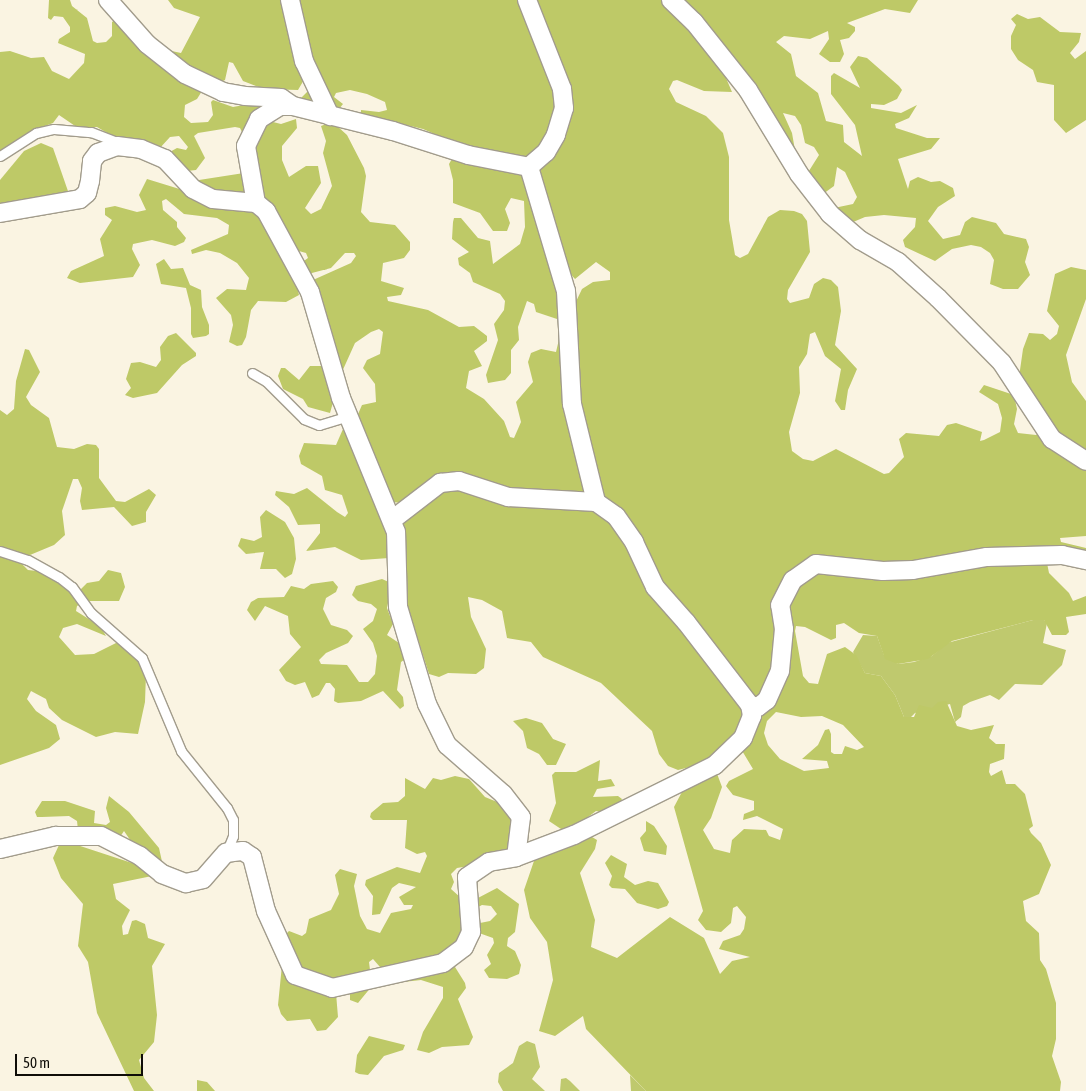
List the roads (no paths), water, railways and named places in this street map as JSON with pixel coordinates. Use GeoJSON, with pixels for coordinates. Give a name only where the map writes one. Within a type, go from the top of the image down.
{"type":"FeatureCollection","features":[{"type":"Feature","properties":{"kind":"street"},"geometry":{"type":"LineString","coordinates":[[108,0],[147,44],[184,74],[223,92],[245,96],[281,98],[293,106]]}},
{"type":"Feature","properties":{"kind":"street"},"geometry":{"type":"LineString","coordinates":[[290,0],[304,61],[330,116]]}},
{"type":"Feature","properties":{"kind":"street"},"geometry":{"type":"LineString","coordinates":[[527,0],[562,89],[564,108],[556,135],[546,152],[529,167]]}},
{"type":"Feature","properties":{"kind":"street"},"geometry":{"type":"LineString","coordinates":[[670,0],[694,22],[748,90],[799,174],[830,214],[860,240],[898,262],[938,298],[1002,363],[1052,439],[1086,461]]}},
{"type":"Feature","properties":{"kind":"street"},"geometry":{"type":"LineString","coordinates":[[256,203],[246,146],[259,119],[280,106],[293,106],[393,131],[468,156],[529,167]]}},
{"type":"Feature","properties":{"kind":"street"},"geometry":{"type":"LineString","coordinates":[[0,214],[80,199],[86,193],[92,161],[98,153],[117,146],[129,147],[165,159],[193,189],[213,199],[256,203],[266,211],[310,292],[349,416],[392,520],[399,552],[398,608],[426,704],[447,745],[503,794],[521,817],[516,857]]}},
{"type":"Feature","properties":{"kind":"street"},"geometry":{"type":"LineString","coordinates":[[529,167],[566,291],[572,404],[596,502]]}},
{"type":"Feature","properties":{"kind":"street"},"geometry":{"type":"LineString","coordinates":[[0,849],[55,836],[100,836],[140,856],[162,874],[186,884],[203,879],[226,853],[243,851],[252,857],[266,912],[295,975],[332,988],[443,963],[464,947],[471,932],[467,877],[489,862],[516,857],[574,835],[715,765],[743,738],[752,716],[750,705],[686,622],[655,587],[634,542],[616,516],[596,502],[508,497],[459,481],[440,483],[392,520]]}},
{"type":"Feature","properties":{"kind":"street"},"geometry":{"type":"LineString","coordinates":[[750,705],[758,707],[767,700],[780,671],[784,629],[780,605],[793,580],[816,564],[883,571],[914,570],[987,557],[1062,555],[1086,560]]}},
{"type":"Feature","properties":{"kind":"lane"},"geometry":{"type":"LineString","coordinates":[[0,156],[36,133],[54,129],[91,132],[129,147]]}},
{"type":"Feature","properties":{"kind":"lane"},"geometry":{"type":"LineString","coordinates":[[252,373],[266,381],[304,419],[319,425],[349,416]]}},
{"type":"Feature","properties":{"kind":"lane"},"geometry":{"type":"LineString","coordinates":[[0,552],[28,560],[72,587],[91,613],[142,658],[181,752],[227,808],[233,820],[233,836],[226,853]]}}]}
